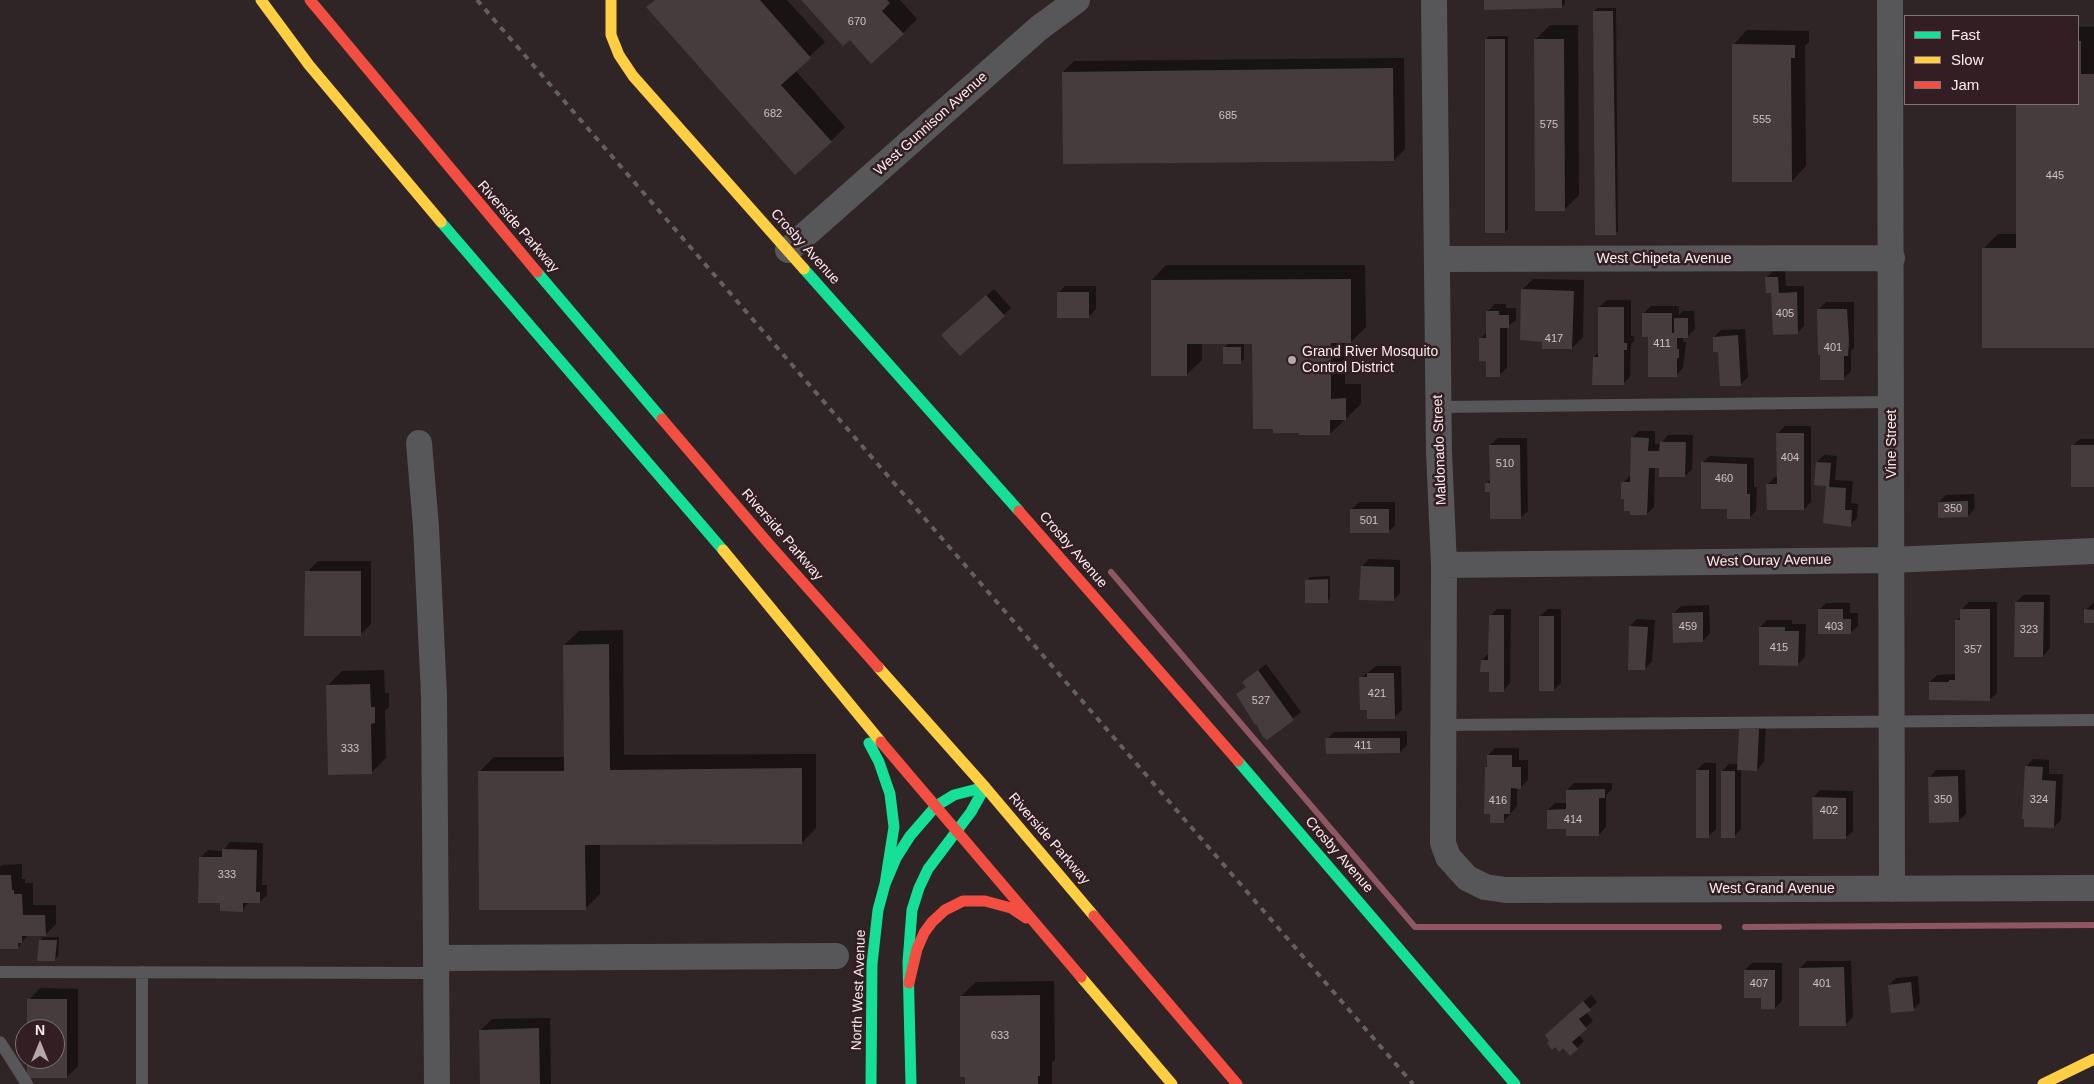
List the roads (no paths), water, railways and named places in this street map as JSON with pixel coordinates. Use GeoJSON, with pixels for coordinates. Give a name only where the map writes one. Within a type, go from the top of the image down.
{"type":"FeatureCollection","features":[{"type":"Feature","properties":{"kind":"main road"},"geometry":{"type":"LineString","coordinates":[[262,0],[309,65],[372,142],[737,566],[844,698],[1172,1084]]}},
{"type":"Feature","properties":{"kind":"main road","name":"Riverside Parkway"},"geometry":{"type":"LineString","coordinates":[[310,0],[454,176],[762,536],[984,787],[1237,1084]]}},
{"type":"Feature","properties":{"kind":"main road","name":"Crosby Avenue"},"geometry":{"type":"LineString","coordinates":[[611,0],[612,35],[619,55],[633,76],[1096,597],[1515,1084]]}},
{"type":"Feature","properties":{"kind":"main road"},"geometry":{"type":"LineString","coordinates":[[844,698],[880,762],[890,794],[894,827],[885,884]]}},
{"type":"Feature","properties":{"kind":"main road"},"geometry":{"type":"LineString","coordinates":[[911,1084],[908,983],[909,933],[919,888],[936,856],[958,831],[971,812],[984,787]]}},
{"type":"Feature","properties":{"kind":"main road","name":"North West Avenue"},"geometry":{"type":"LineString","coordinates":[[871,1084],[872,964],[878,910],[885,884],[896,858],[910,836],[936,806],[954,795],[984,787]]}},
{"type":"Feature","properties":{"kind":"main road"},"geometry":{"type":"LineString","coordinates":[[908,983],[924,933],[932,922],[945,910],[957,904],[984,901],[999,904],[1011,908],[1036,924]]}},
{"type":"Feature","properties":{"kind":"main road"},"geometry":{"type":"LineString","coordinates":[[2043,1084],[2094,1059]]}},
{"type":"Feature","properties":{"kind":"street","name":"West Gunnison Avenue"},"geometry":{"type":"LineString","coordinates":[[788,250],[1039,28],[1077,0]]}},
{"type":"Feature","properties":{"kind":"street","name":"Maldonado Street"},"geometry":{"type":"LineString","coordinates":[[1434,0],[1438,407],[1444,565],[1443,843],[1448,857],[1456,867]]}},
{"type":"Feature","properties":{"kind":"street","name":"Vine Street"},"geometry":{"type":"LineString","coordinates":[[1890,0],[1892,889]]}},
{"type":"Feature","properties":{"kind":"street","name":"West Chipeta Avenue"},"geometry":{"type":"LineString","coordinates":[[1437,259],[1892,258]]}},
{"type":"Feature","properties":{"kind":"street"},"geometry":{"type":"LineString","coordinates":[[419,443],[426,526],[434,696],[437,1084]]}},
{"type":"Feature","properties":{"kind":"street","name":"West Ouray Avenue"},"geometry":{"type":"LineString","coordinates":[[1444,565],[1892,560],[2094,551]]}},
{"type":"Feature","properties":{"kind":"street","name":"West Grand Avenue"},"geometry":{"type":"LineString","coordinates":[[1456,867],[1467,878],[1485,887],[1506,890],[2094,888]]}},
{"type":"Feature","properties":{"kind":"street"},"geometry":{"type":"LineString","coordinates":[[436,966],[836,956]]}},
{"type":"Feature","properties":{"kind":"lane"},"geometry":{"type":"LineString","coordinates":[[1438,407],[1892,402]]}},
{"type":"Feature","properties":{"kind":"lane"},"geometry":{"type":"LineString","coordinates":[[1443,725],[2094,720]]}},
{"type":"Feature","properties":{"kind":"lane"},"geometry":{"type":"LineString","coordinates":[[0,972],[142,972],[436,966]]}},
{"type":"Feature","properties":{"kind":"lane"},"geometry":{"type":"LineString","coordinates":[[142,972],[142,1084]]}},
{"type":"Feature","properties":{"kind":"lane"},"geometry":{"type":"LineString","coordinates":[[0,1042],[27,1084]]}},
{"type":"Feature","properties":{"kind":"waterway"},"geometry":{"type":"LineString","coordinates":[[1111,572],[1415,927],[1719,927]]}},
{"type":"Feature","properties":{"kind":"waterway"},"geometry":{"type":"LineString","coordinates":[[1745,927],[2094,925]]}},
{"type":"Feature","properties":{"kind":"railway"},"geometry":{"type":"LineString","coordinates":[[477,0],[1413,1084]]}},
{"type":"Feature","properties":{"kind":"place","name":"Grand River Mosquito Control District"},"geometry":{"type":"Point","coordinates":[1292,360]}}]}
